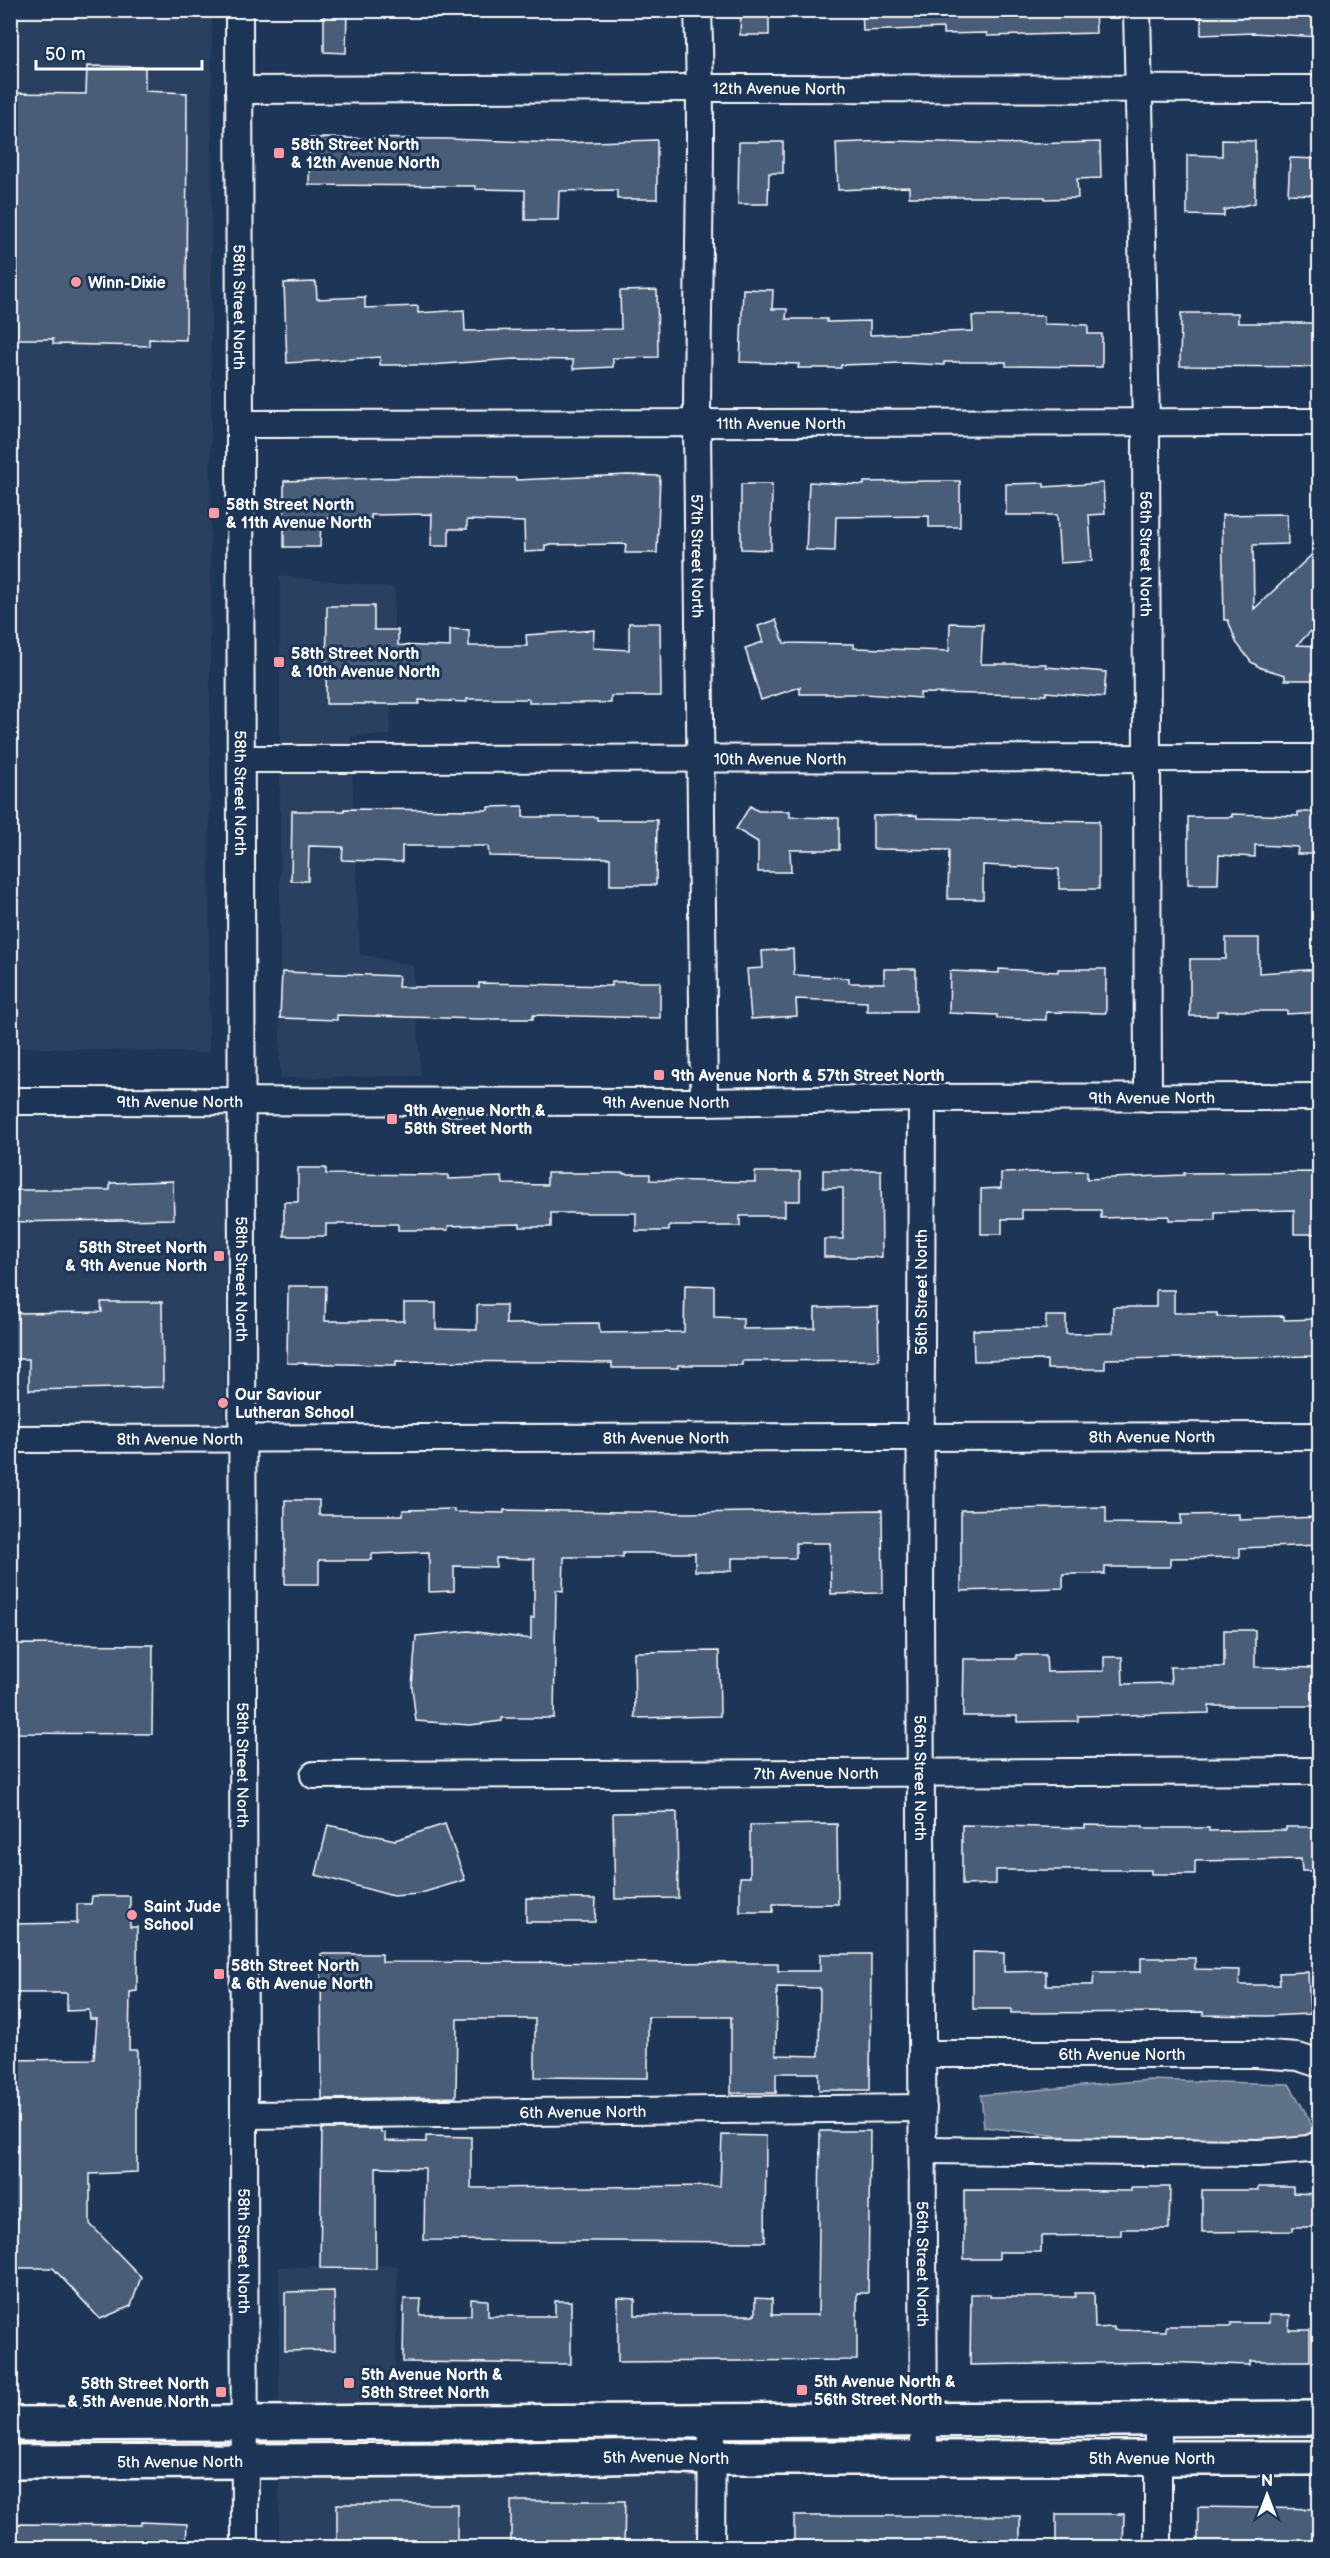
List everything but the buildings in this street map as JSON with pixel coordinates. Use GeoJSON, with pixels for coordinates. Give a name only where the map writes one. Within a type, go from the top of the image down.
{"type":"FeatureCollection","features":[{"type":"Feature","properties":{"kind":"main road"},"geometry":{"type":"LineString","coordinates":[[10,2424],[1320,2418]]}},
{"type":"Feature","properties":{"kind":"main road","name":"5th Avenue North"},"geometry":{"type":"LineString","coordinates":[[10,2462],[245,2462],[649,2456],[711,2458],[1320,2458]]}},
{"type":"Feature","properties":{"kind":"street","name":"58th Street North"},"geometry":{"type":"LineString","coordinates":[[239,10],[245,2547]]}},
{"type":"Feature","properties":{"kind":"street","name":"57th Street North"},"geometry":{"type":"LineString","coordinates":[[698,10],[701,88],[697,424],[704,1102]]}},
{"type":"Feature","properties":{"kind":"street","name":"56th Street North"},"geometry":{"type":"LineString","coordinates":[[1137,10],[1146,423],[1148,1098]]}},
{"type":"Feature","properties":{"kind":"street","name":"12th Avenue North"},"geometry":{"type":"LineString","coordinates":[[239,90],[1320,89]]}},
{"type":"Feature","properties":{"kind":"street","name":"11th Avenue North"},"geometry":{"type":"LineString","coordinates":[[241,424],[1320,422]]}},
{"type":"Feature","properties":{"kind":"street","name":"10th Avenue North"},"geometry":{"type":"LineString","coordinates":[[242,759],[1320,758]]}},
{"type":"Feature","properties":{"kind":"street","name":"9th Avenue North"},"geometry":{"type":"LineString","coordinates":[[10,1101],[704,1102],[922,1098],[1320,1097]]}},
{"type":"Feature","properties":{"kind":"street","name":"56th Street North"},"geometry":{"type":"LineString","coordinates":[[922,1098],[920,1772],[924,2458]]}},
{"type":"Feature","properties":{"kind":"street","name":"8th Avenue North"},"geometry":{"type":"LineString","coordinates":[[10,1439],[1320,1436]]}},
{"type":"Feature","properties":{"kind":"street","name":"7th Avenue North"},"geometry":{"type":"LineString","coordinates":[[314,1775],[1320,1771]]}},
{"type":"Feature","properties":{"kind":"street","name":"6th Avenue North"},"geometry":{"type":"LineString","coordinates":[[922,2054],[1256,2054],[1298,2057],[1320,2064]]}},
{"type":"Feature","properties":{"kind":"street","name":"6th Avenue North"},"geometry":{"type":"LineString","coordinates":[[244,2115],[923,2109]]}},
{"type":"Feature","properties":{"kind":"street"},"geometry":{"type":"LineString","coordinates":[[923,2150],[1259,2153],[1309,2149],[1320,2144]]}},
{"type":"Feature","properties":{"kind":"street"},"geometry":{"type":"LineString","coordinates":[[1158,2419],[1158,2547]]}},
{"type":"Feature","properties":{"kind":"street"},"geometry":{"type":"LineString","coordinates":[[711,2547],[712,2422]]}},
{"type":"Feature","properties":{"kind":"shaded area"},"geometry":{"type":"Polygon","coordinates":[[[11,11],[212,11],[209,1053],[11,1047],[11,11]]]}},
{"type":"Feature","properties":{"kind":"shaded area"},"geometry":{"type":"Polygon","coordinates":[[[280,576],[395,588],[390,735],[351,736],[351,746],[280,746],[280,576]]]}},
{"type":"Feature","properties":{"kind":"shaded area"},"geometry":{"type":"Polygon","coordinates":[[[280,772],[352,772],[360,954],[413,966],[421,1076],[280,1078],[280,772]]]}},
{"type":"Feature","properties":{"kind":"shaded area"},"geometry":{"type":"Polygon","coordinates":[[[10,1114],[230,1114],[224,1426],[11,1426],[10,1114]]]}},
{"type":"Feature","properties":{"kind":"shaded area"},"geometry":{"type":"Polygon","coordinates":[[[1149,2080],[1289,2084],[1306,2113],[1313,2133],[1307,2136],[1259,2140],[1077,2138],[984,2127],[981,2095],[1149,2080]]]}},
{"type":"Feature","properties":{"kind":"shaded area"},"geometry":{"type":"Polygon","coordinates":[[[398,2265],[394,2410],[279,2411],[279,2267],[398,2265]]]}},
{"type":"Feature","properties":{"kind":"shaded area"},"geometry":{"type":"Polygon","coordinates":[[[700,2471],[699,2547],[279,2547],[279,2475],[700,2471]]]}},
{"type":"Feature","properties":{"kind":"place","name":"58th Street North & 12th Avenue North"},"geometry":{"type":"Point","coordinates":[279,153]}},
{"type":"Feature","properties":{"kind":"place","name":"Winn-Dixie"},"geometry":{"type":"Point","coordinates":[76,282]}},
{"type":"Feature","properties":{"kind":"place","name":"58th Street North & 11th Avenue North"},"geometry":{"type":"Point","coordinates":[214,513]}},
{"type":"Feature","properties":{"kind":"place","name":"58th Street North & 10th Avenue North"},"geometry":{"type":"Point","coordinates":[279,662]}},
{"type":"Feature","properties":{"kind":"place","name":"9th Avenue North & 57th Street North"},"geometry":{"type":"Point","coordinates":[659,1075]}},
{"type":"Feature","properties":{"kind":"place","name":"9th Avenue North & 58th Street North"},"geometry":{"type":"Point","coordinates":[392,1119]}},
{"type":"Feature","properties":{"kind":"place","name":"58th Street North & 9th Avenue North"},"geometry":{"type":"Point","coordinates":[219,1256]}},
{"type":"Feature","properties":{"kind":"place","name":"Our Saviour Lutheran School"},"geometry":{"type":"Point","coordinates":[223,1403]}},
{"type":"Feature","properties":{"kind":"place","name":"Saint Jude School"},"geometry":{"type":"Point","coordinates":[132,1915]}},
{"type":"Feature","properties":{"kind":"place","name":"58th Street North & 6th Avenue North"},"geometry":{"type":"Point","coordinates":[219,1974]}},
{"type":"Feature","properties":{"kind":"place","name":"5th Avenue North & 58th Street North"},"geometry":{"type":"Point","coordinates":[349,2383]}},
{"type":"Feature","properties":{"kind":"place","name":"5th Avenue North & 56th Street North"},"geometry":{"type":"Point","coordinates":[802,2390]}},
{"type":"Feature","properties":{"kind":"place","name":"58th Street North & 5th Avenue North"},"geometry":{"type":"Point","coordinates":[221,2392]}}]}
